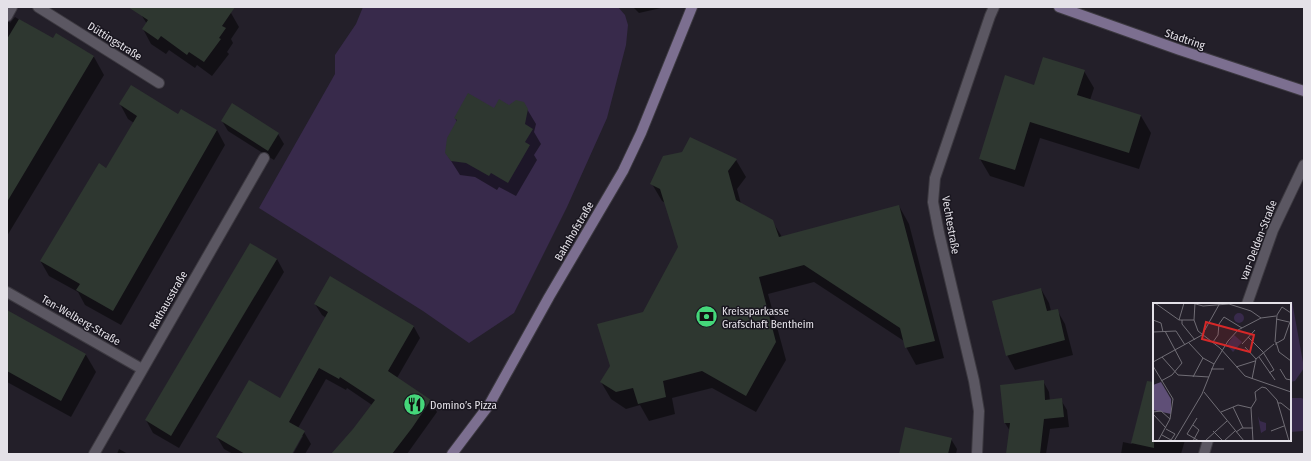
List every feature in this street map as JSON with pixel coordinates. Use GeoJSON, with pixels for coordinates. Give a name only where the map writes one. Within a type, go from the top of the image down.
{"type":"FeatureCollection","features":[{"type":"Feature","properties":{"kind":"street"},"geometry":{"type":"LineString","coordinates":[[7,16],[12,7]]}},
{"type":"Feature","properties":{"kind":"street","name":"Düttingstraße"},"geometry":{"type":"LineString","coordinates":[[38,7],[159,83]]}},
{"type":"Feature","properties":{"kind":"street","name":"Bahnhofstraße"},"geometry":{"type":"LineString","coordinates":[[452,454],[489,405],[549,297],[623,171],[642,133],[692,7]]}},
{"type":"Feature","properties":{"kind":"street","name":"Vechtestraße"},"geometry":{"type":"LineString","coordinates":[[977,454],[979,411],[974,381],[933,202],[935,178],[994,7]]}},
{"type":"Feature","properties":{"kind":"street","name":"Stadtring"},"geometry":{"type":"LineString","coordinates":[[1059,7],[1304,91]]}},
{"type":"Feature","properties":{"kind":"street","name":"Rathausstraße"},"geometry":{"type":"LineString","coordinates":[[94,454],[264,158]]}},
{"type":"Feature","properties":{"kind":"street","name":"van-Delden-Straße"},"geometry":{"type":"LineString","coordinates":[[1247,303],[1273,230],[1304,165]]}},
{"type":"Feature","properties":{"kind":"street","name":"Ten-Welberg-Straße"},"geometry":{"type":"LineString","coordinates":[[7,292],[142,369]]}},
{"type":"Feature","properties":{"kind":"street"},"geometry":{"type":"LineString","coordinates":[[1204,454],[1208,441]]}},
{"type":"Feature","properties":{"kind":"shaded area"},"geometry":{"type":"Polygon","coordinates":[[[363,7],[618,7],[625,15],[628,25],[626,45],[607,118],[567,207],[514,313],[469,343],[423,311],[259,208],[335,74],[335,55],[356,24],[363,7]]]}},
{"type":"Feature","properties":{"kind":"shaded area"},"geometry":{"type":"Polygon","coordinates":[[[1292,301],[1304,368],[1295,381],[1291,382],[1292,301]]]}},
{"type":"Feature","properties":{"kind":"shaded area"},"geometry":{"type":"Polygon","coordinates":[[[1291,398],[1304,399],[1304,431],[1291,432],[1291,398]]]}},
{"type":"Feature","properties":{"kind":"building"},"geometry":{"type":"Polygon","coordinates":[[[128,7],[235,7],[222,26],[226,28],[219,38],[221,39],[204,62],[189,52],[187,55],[161,36],[158,40],[142,29],[148,20],[128,7]]]}},
{"type":"Feature","properties":{"kind":"building"},"geometry":{"type":"Polygon","coordinates":[[[19,19],[53,38],[56,33],[94,56],[7,202],[7,39],[19,19]]]}},
{"type":"Feature","properties":{"kind":"building"},"geometry":{"type":"Polygon","coordinates":[[[1043,57],[1085,70],[1077,95],[1141,115],[1129,153],[1030,122],[1015,170],[979,159],[1005,75],[1034,85],[1043,57]]]}},
{"type":"Feature","properties":{"kind":"building"},"geometry":{"type":"Polygon","coordinates":[[[131,85],[178,114],[181,109],[217,130],[113,311],[76,290],[80,284],[40,261],[99,163],[106,168],[137,116],[119,104],[131,85]]]}},
{"type":"Feature","properties":{"kind":"building"},"geometry":{"type":"Polygon","coordinates":[[[468,93],[494,108],[499,99],[509,105],[516,100],[524,102],[528,109],[525,124],[533,129],[525,142],[530,145],[508,183],[491,173],[489,176],[466,163],[451,161],[445,153],[447,138],[457,120],[454,118],[468,93]]]}},
{"type":"Feature","properties":{"kind":"building"},"geometry":{"type":"Polygon","coordinates":[[[232,103],[279,133],[268,151],[221,121],[232,103]]]}},
{"type":"Feature","properties":{"kind":"building"},"geometry":{"type":"Polygon","coordinates":[[[690,137],[737,159],[728,171],[736,200],[773,220],[779,237],[899,205],[935,341],[905,348],[900,328],[804,265],[759,277],[776,342],[746,396],[702,371],[663,381],[666,397],[638,404],[633,388],[616,392],[600,382],[610,366],[597,324],[643,312],[678,247],[660,189],[650,184],[663,156],[682,152],[690,137]]]}},
{"type":"Feature","properties":{"kind":"building"},"geometry":{"type":"Polygon","coordinates":[[[250,243],[277,259],[171,436],[145,420],[250,243]]]}},
{"type":"Feature","properties":{"kind":"building"},"geometry":{"type":"Polygon","coordinates":[[[330,276],[414,326],[388,371],[431,400],[412,428],[392,454],[331,454],[353,429],[375,400],[340,377],[339,379],[319,368],[289,422],[305,431],[292,454],[245,454],[216,437],[249,380],[280,398],[328,312],[314,304],[330,276]]]}},
{"type":"Feature","properties":{"kind":"building"},"geometry":{"type":"Polygon","coordinates":[[[1041,288],[1047,311],[1058,309],[1065,340],[1006,356],[992,301],[1041,288]]]}},
{"type":"Feature","properties":{"kind":"building"},"geometry":{"type":"Polygon","coordinates":[[[7,310],[86,354],[61,401],[7,371],[7,310]]]}},
{"type":"Feature","properties":{"kind":"building"},"geometry":{"type":"Polygon","coordinates":[[[1044,380],[1045,400],[1062,398],[1064,417],[1044,419],[1040,454],[1006,454],[1010,423],[1004,423],[1000,385],[1044,380]]]}},
{"type":"Feature","properties":{"kind":"building"},"geometry":{"type":"Polygon","coordinates":[[[1147,381],[1153,382],[1154,448],[1131,443],[1147,381]]]}},
{"type":"Feature","properties":{"kind":"building"},"geometry":{"type":"Polygon","coordinates":[[[905,427],[952,438],[948,454],[899,454],[905,427]]]}},
{"type":"Feature","properties":{"kind":"place","name":"Kreissparkasse Grafschaft Bentheim"},"geometry":{"type":"Point","coordinates":[707,317]}},
{"type":"Feature","properties":{"kind":"place","name":"Domino’s Pizza"},"geometry":{"type":"Point","coordinates":[414,405]}}]}
